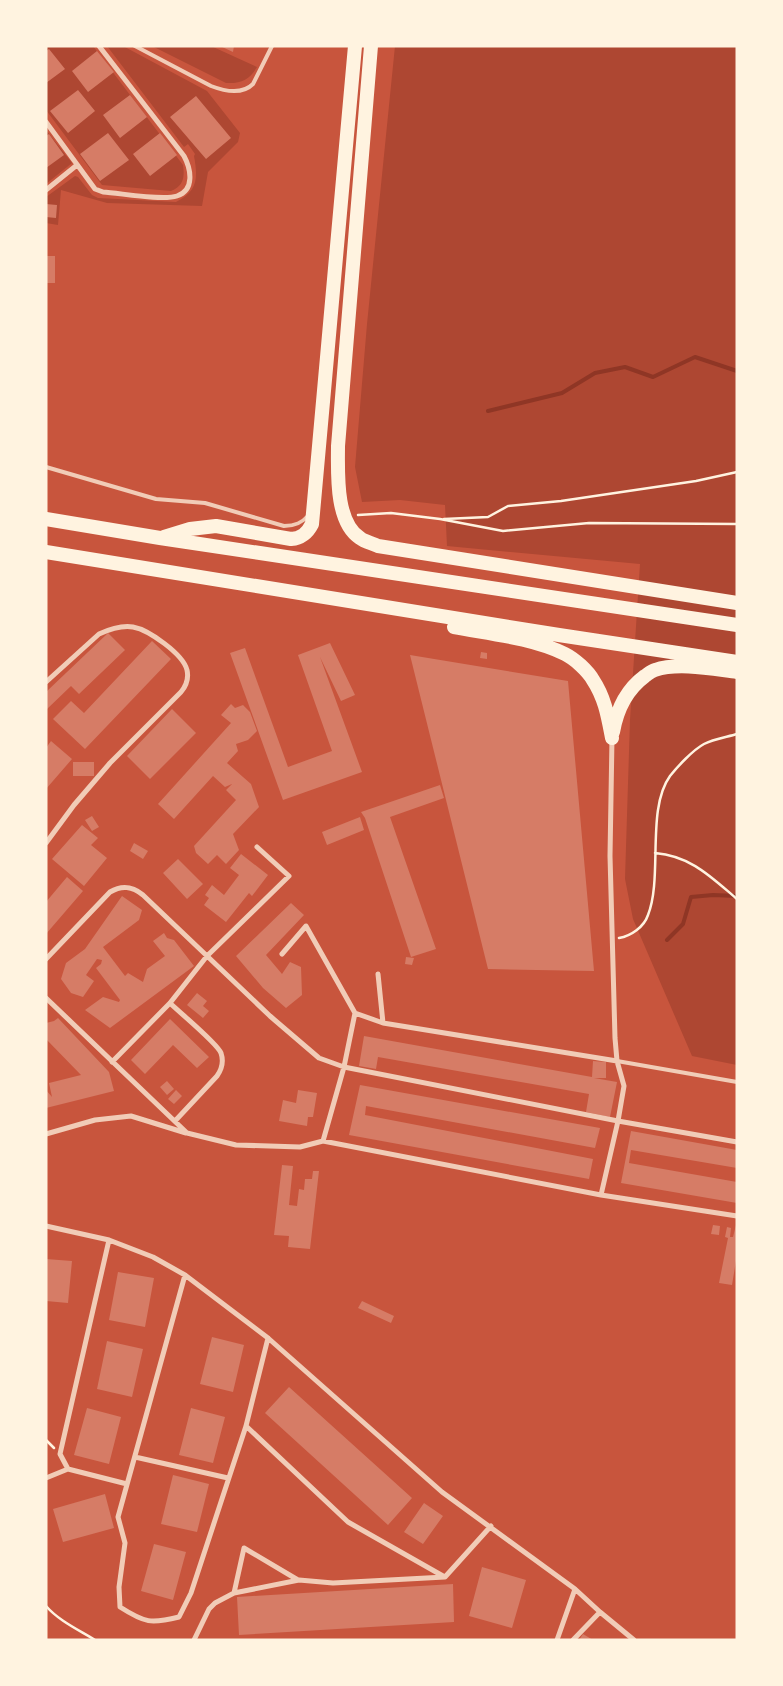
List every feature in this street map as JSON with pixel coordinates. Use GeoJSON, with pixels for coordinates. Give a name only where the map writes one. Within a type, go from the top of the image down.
{"type":"FeatureCollection","features":[{"type":"Feature","properties":{"kind":"highway"},"geometry":{"type":"LineString","coordinates":[[160,538],[190,529],[216,526],[296,539],[306,534],[312,524],[355,46]]}},
{"type":"Feature","properties":{"kind":"highway"},"geometry":{"type":"LineString","coordinates":[[372,46],[338,446],[338,480],[344,516],[350,528],[360,538],[378,546],[737,603]]}},
{"type":"Feature","properties":{"kind":"highway"},"geometry":{"type":"LineString","coordinates":[[332,300],[350,302]]}},
{"type":"Feature","properties":{"kind":"highway"},"geometry":{"type":"LineString","coordinates":[[46,519],[737,626]]}},
{"type":"Feature","properties":{"kind":"highway"},"geometry":{"type":"LineString","coordinates":[[46,552],[737,662]]}},
{"type":"Feature","properties":{"kind":"highway"},"geometry":{"type":"LineString","coordinates":[[246,584],[537,644],[567,654],[582,667],[596,684],[605,703],[612,738]]}},
{"type":"Feature","properties":{"kind":"highway"},"geometry":{"type":"LineString","coordinates":[[612,738],[615,717],[622,701],[636,683],[653,670],[671,667],[737,672]]}},
{"type":"Feature","properties":{"kind":"street"},"geometry":{"type":"LineString","coordinates":[[46,122],[95,189],[102,192],[165,198],[176,197],[186,191],[189,184],[189,164],[99,46]]}},
{"type":"Feature","properties":{"kind":"street"},"geometry":{"type":"LineString","coordinates":[[46,190],[77,165]]}},
{"type":"Feature","properties":{"kind":"street"},"geometry":{"type":"LineString","coordinates":[[46,682],[99,634],[121,627],[138,629],[154,636],[182,660],[188,676],[181,692],[110,763],[46,843]]}},
{"type":"Feature","properties":{"kind":"street"},"geometry":{"type":"LineString","coordinates":[[601,1195],[624,1086],[617,1061],[610,856],[612,738]]}},
{"type":"Feature","properties":{"kind":"street"},"geometry":{"type":"LineString","coordinates":[[112,1062],[170,1003],[208,956],[289,876],[256,847]]}},
{"type":"Feature","properties":{"kind":"street"},"geometry":{"type":"LineString","coordinates":[[46,960],[110,892],[123,887],[137,890],[270,1016],[319,1058],[344,1067],[618,1121],[737,1142]]}},
{"type":"Feature","properties":{"kind":"street"},"geometry":{"type":"LineString","coordinates":[[282,954],[306,926],[354,1013],[344,1067],[323,1141]]}},
{"type":"Feature","properties":{"kind":"street"},"geometry":{"type":"LineString","coordinates":[[378,974],[383,1023]]}},
{"type":"Feature","properties":{"kind":"street"},"geometry":{"type":"LineString","coordinates":[[46,998],[187,1134]]}},
{"type":"Feature","properties":{"kind":"street"},"geometry":{"type":"LineString","coordinates":[[170,1003],[219,1049],[222,1060],[217,1076],[174,1122]]}},
{"type":"Feature","properties":{"kind":"street"},"geometry":{"type":"LineString","coordinates":[[354,1013],[383,1023],[617,1061]]}},
{"type":"Feature","properties":{"kind":"street"},"geometry":{"type":"LineString","coordinates":[[46,1134],[95,1120],[131,1116],[187,1134],[236,1146],[300,1146],[323,1141],[601,1195],[737,1216]]}},
{"type":"Feature","properties":{"kind":"street"},"geometry":{"type":"LineString","coordinates":[[46,1226],[109,1240],[153,1257],[185,1275],[268,1338],[442,1492],[575,1588],[634,1640]]}},
{"type":"Feature","properties":{"kind":"street"},"geometry":{"type":"LineString","coordinates":[[68,1468],[60,1454],[109,1240]]}},
{"type":"Feature","properties":{"kind":"street"},"geometry":{"type":"LineString","coordinates":[[185,1275],[118,1517],[126,1543],[119,1587],[120,1607],[135,1616],[156,1622],[179,1617],[191,1593],[246,1426],[268,1338]]}},
{"type":"Feature","properties":{"kind":"street"},"geometry":{"type":"LineString","coordinates":[[246,1426],[348,1522],[445,1577]]}},
{"type":"Feature","properties":{"kind":"street"},"geometry":{"type":"LineString","coordinates":[[135,1457],[228,1478]]}},
{"type":"Feature","properties":{"kind":"street"},"geometry":{"type":"LineString","coordinates":[[46,1478],[68,1468],[127,1484]]}},
{"type":"Feature","properties":{"kind":"street"},"geometry":{"type":"LineString","coordinates":[[194,1640],[209,1609],[214,1603],[234,1592],[299,1580],[333,1583],[445,1577],[491,1526]]}},
{"type":"Feature","properties":{"kind":"street"},"geometry":{"type":"LineString","coordinates":[[234,1592],[244,1548],[299,1580]]}},
{"type":"Feature","properties":{"kind":"street"},"geometry":{"type":"LineString","coordinates":[[557,1640],[575,1588]]}},
{"type":"Feature","properties":{"kind":"street"},"geometry":{"type":"LineString","coordinates":[[573,1640],[600,1612]]}},
{"type":"Feature","properties":{"kind":"lane"},"geometry":{"type":"LineString","coordinates":[[135,46],[211,86],[220,90],[231,91],[249,88],[253,84],[272,46]]}},
{"type":"Feature","properties":{"kind":"lane"},"geometry":{"type":"LineString","coordinates":[[46,467],[156,499],[205,503],[284,526],[300,523],[314,510]]}},
{"type":"Feature","properties":{"kind":"lane"},"geometry":{"type":"LineString","coordinates":[[617,1061],[737,1082]]}},
{"type":"Feature","properties":{"kind":"path"},"geometry":{"type":"LineString","coordinates":[[440,519],[488,516],[508,506],[623,492],[696,481],[737,472]]}},
{"type":"Feature","properties":{"kind":"path"},"geometry":{"type":"LineString","coordinates":[[344,516],[391,512],[503,530],[590,523],[737,524]]}},
{"type":"Feature","properties":{"kind":"path"},"geometry":{"type":"LineString","coordinates":[[613,939],[633,934],[648,916],[652,895],[658,813],[663,790],[670,776],[704,744],[737,734]]}},
{"type":"Feature","properties":{"kind":"path"},"geometry":{"type":"LineString","coordinates":[[655,853],[670,854],[683,859],[702,870],[737,898]]}},
{"type":"Feature","properties":{"kind":"path"},"geometry":{"type":"LineString","coordinates":[[46,1606],[66,1622],[95,1640]]}},
{"type":"Feature","properties":{"kind":"shaded area"},"geometry":{"type":"Polygon","coordinates":[[[93,46],[183,165],[184,174],[178,187],[171,191],[102,185],[46,110],[46,47],[93,46]]]}},
{"type":"Feature","properties":{"kind":"shaded area"},"geometry":{"type":"Polygon","coordinates":[[[107,46],[123,46],[207,91],[240,133],[238,142],[208,172],[202,206],[107,203],[61,190],[58,225],[46,223],[46,197],[75,176],[78,177],[92,195],[98,198],[176,202],[189,193],[195,183],[195,154],[188,144],[184,147],[107,46]]]}},
{"type":"Feature","properties":{"kind":"shaded area"},"geometry":{"type":"Polygon","coordinates":[[[152,46],[211,46],[257,67],[244,80],[236,83],[226,83],[152,46]]]}},
{"type":"Feature","properties":{"kind":"shaded area"},"geometry":{"type":"Polygon","coordinates":[[[395,46],[737,46],[737,1065],[692,1056],[633,919],[625,879],[630,720],[640,564],[447,546],[445,505],[400,500],[362,502],[355,467],[367,324],[395,46]]]}},
{"type":"Feature","properties":{"kind":"shaded area"},"geometry":{"type":"Polygon","coordinates":[[[46,130],[72,163],[46,184],[46,130]]]}},
{"type":"Feature","properties":{"kind":"building"},"geometry":{"type":"Polygon","coordinates":[[[220,46],[234,46],[233,52],[220,46]]]}},
{"type":"Feature","properties":{"kind":"building"},"geometry":{"type":"Polygon","coordinates":[[[49,49],[65,69],[46,83],[46,51],[49,49]]]}},
{"type":"Feature","properties":{"kind":"building"},"geometry":{"type":"Polygon","coordinates":[[[97,51],[114,72],[88,92],[72,71],[97,51]]]}},
{"type":"Feature","properties":{"kind":"building"},"geometry":{"type":"Polygon","coordinates":[[[78,90],[95,111],[68,133],[50,111],[78,90]]]}},
{"type":"Feature","properties":{"kind":"building"},"geometry":{"type":"Polygon","coordinates":[[[130,95],[147,117],[120,138],[103,115],[130,95]]]}},
{"type":"Feature","properties":{"kind":"building"},"geometry":{"type":"Polygon","coordinates":[[[196,96],[231,138],[206,159],[170,117],[196,96]]]}},
{"type":"Feature","properties":{"kind":"building"},"geometry":{"type":"Polygon","coordinates":[[[108,133],[129,160],[100,181],[80,154],[108,133]]]}},
{"type":"Feature","properties":{"kind":"building"},"geometry":{"type":"Polygon","coordinates":[[[160,133],[177,155],[150,176],[133,154],[160,133]]]}},
{"type":"Feature","properties":{"kind":"building"},"geometry":{"type":"Polygon","coordinates":[[[49,134],[64,155],[46,168],[46,136],[49,134]]]}},
{"type":"Feature","properties":{"kind":"building"},"geometry":{"type":"Polygon","coordinates":[[[46,204],[57,205],[56,218],[46,217],[46,204]]]}},
{"type":"Feature","properties":{"kind":"building"},"geometry":{"type":"Polygon","coordinates":[[[46,256],[55,256],[55,283],[46,283],[46,256]]]}},
{"type":"Feature","properties":{"kind":"building"},"geometry":{"type":"Polygon","coordinates":[[[108,633],[125,650],[79,694],[71,686],[46,710],[46,692],[108,633]]]}},
{"type":"Feature","properties":{"kind":"building"},"geometry":{"type":"Polygon","coordinates":[[[152,641],[171,659],[85,749],[53,719],[71,701],[84,713],[152,641]]]}},
{"type":"Feature","properties":{"kind":"building"},"geometry":{"type":"Polygon","coordinates":[[[330,643],[355,695],[341,701],[320,657],[362,772],[283,800],[230,653],[245,648],[288,767],[332,751],[298,655],[330,643]]]}},
{"type":"Feature","properties":{"kind":"building"},"geometry":{"type":"Polygon","coordinates":[[[481,652],[487,653],[487,659],[480,658],[481,652]]]}},
{"type":"Feature","properties":{"kind":"building"},"geometry":{"type":"Polygon","coordinates":[[[410,655],[568,681],[594,971],[488,969],[410,655]]]}},
{"type":"Feature","properties":{"kind":"building"},"geometry":{"type":"Polygon","coordinates":[[[231,704],[235,708],[243,705],[250,712],[257,731],[248,740],[236,744],[238,751],[227,763],[251,784],[259,807],[233,834],[239,850],[226,864],[217,855],[208,864],[196,853],[194,846],[236,800],[226,790],[232,784],[225,787],[213,776],[174,819],[158,804],[231,723],[221,715],[231,704]]]}},
{"type":"Feature","properties":{"kind":"building"},"geometry":{"type":"Polygon","coordinates":[[[172,709],[196,733],[150,779],[127,756],[172,709]]]}},
{"type":"Feature","properties":{"kind":"building"},"geometry":{"type":"Polygon","coordinates":[[[51,741],[72,759],[46,789],[46,748],[51,741]]]}},
{"type":"Feature","properties":{"kind":"building"},"geometry":{"type":"Polygon","coordinates":[[[73,762],[94,762],[94,776],[73,776],[73,762]]]}},
{"type":"Feature","properties":{"kind":"building"},"geometry":{"type":"Polygon","coordinates":[[[440,785],[444,798],[390,817],[436,949],[411,957],[365,818],[361,812],[440,785]]]}},
{"type":"Feature","properties":{"kind":"building"},"geometry":{"type":"Polygon","coordinates":[[[92,816],[99,827],[92,831],[85,820],[92,816]]]}},
{"type":"Feature","properties":{"kind":"building"},"geometry":{"type":"Polygon","coordinates":[[[360,817],[364,830],[327,845],[322,832],[360,817]]]}},
{"type":"Feature","properties":{"kind":"building"},"geometry":{"type":"Polygon","coordinates":[[[82,825],[98,838],[91,845],[107,858],[84,886],[52,859],[82,825]]]}},
{"type":"Feature","properties":{"kind":"building"},"geometry":{"type":"Polygon","coordinates":[[[134,843],[148,851],[143,859],[130,851],[134,843]]]}},
{"type":"Feature","properties":{"kind":"building"},"geometry":{"type":"Polygon","coordinates":[[[241,854],[268,875],[252,896],[249,893],[226,922],[204,905],[209,898],[205,895],[212,885],[224,895],[239,875],[230,868],[241,854]]]}},
{"type":"Feature","properties":{"kind":"building"},"geometry":{"type":"Polygon","coordinates":[[[178,859],[203,884],[187,899],[163,873],[178,859]]]}},
{"type":"Feature","properties":{"kind":"building"},"geometry":{"type":"Polygon","coordinates":[[[67,877],[83,891],[46,934],[46,902],[67,877]]]}},
{"type":"Feature","properties":{"kind":"building"},"geometry":{"type":"Polygon","coordinates":[[[122,896],[142,910],[139,920],[103,947],[125,976],[128,973],[143,982],[147,969],[165,956],[153,941],[164,933],[167,938],[174,940],[194,966],[110,1028],[85,1010],[103,997],[119,1002],[120,1000],[96,968],[101,964],[102,960],[97,959],[86,975],[94,981],[83,997],[71,993],[61,979],[66,963],[85,949],[122,896]]]}},
{"type":"Feature","properties":{"kind":"building"},"geometry":{"type":"Polygon","coordinates":[[[291,903],[304,915],[266,955],[282,974],[290,962],[301,967],[302,995],[286,1008],[263,988],[236,956],[291,903]]]}},
{"type":"Feature","properties":{"kind":"building"},"geometry":{"type":"Polygon","coordinates":[[[406,957],[414,958],[412,965],[405,964],[406,957]]]}},
{"type":"Feature","properties":{"kind":"building"},"geometry":{"type":"Polygon","coordinates":[[[197,993],[207,1001],[203,1006],[209,1011],[203,1018],[187,1005],[197,993]]]}},
{"type":"Feature","properties":{"kind":"building"},"geometry":{"type":"Polygon","coordinates":[[[58,1018],[109,1072],[114,1091],[46,1108],[46,1090],[52,1097],[49,1083],[81,1075],[46,1039],[46,1023],[58,1018]]]}},
{"type":"Feature","properties":{"kind":"building"},"geometry":{"type":"Polygon","coordinates":[[[170,1019],[209,1057],[197,1068],[173,1045],[145,1074],[131,1060],[170,1019]]]}},
{"type":"Feature","properties":{"kind":"building"},"geometry":{"type":"Polygon","coordinates":[[[364,1036],[592,1077],[593,1061],[606,1062],[606,1078],[594,1078],[617,1082],[610,1117],[586,1112],[589,1094],[378,1057],[376,1069],[359,1066],[364,1036]]]}},
{"type":"Feature","properties":{"kind":"building"},"geometry":{"type":"Polygon","coordinates":[[[167,1081],[174,1089],[167,1095],[160,1087],[167,1081]]]}},
{"type":"Feature","properties":{"kind":"building"},"geometry":{"type":"Polygon","coordinates":[[[360,1085],[600,1128],[595,1148],[366,1106],[365,1115],[593,1159],[589,1179],[349,1135],[360,1085]]]}},
{"type":"Feature","properties":{"kind":"building"},"geometry":{"type":"Polygon","coordinates":[[[176,1090],[182,1096],[174,1104],[168,1099],[176,1090]]]}},
{"type":"Feature","properties":{"kind":"building"},"geometry":{"type":"Polygon","coordinates":[[[298,1090],[317,1093],[313,1117],[308,1117],[307,1126],[279,1121],[283,1100],[296,1103],[298,1090]]]}},
{"type":"Feature","properties":{"kind":"building"},"geometry":{"type":"Polygon","coordinates":[[[631,1131],[737,1150],[737,1168],[631,1150],[629,1163],[737,1182],[737,1203],[621,1183],[631,1131]]]}},
{"type":"Feature","properties":{"kind":"building"},"geometry":{"type":"Polygon","coordinates":[[[282,1165],[293,1166],[289,1205],[297,1206],[299,1189],[304,1190],[305,1179],[312,1179],[313,1171],[319,1171],[310,1249],[288,1247],[289,1236],[274,1235],[282,1165]]]}},
{"type":"Feature","properties":{"kind":"building"},"geometry":{"type":"Polygon","coordinates":[[[713,1225],[720,1226],[719,1235],[711,1234],[713,1225]]]}},
{"type":"Feature","properties":{"kind":"building"},"geometry":{"type":"Polygon","coordinates":[[[736,1225],[737,1255],[732,1285],[719,1283],[728,1238],[725,1237],[727,1227],[731,1228],[730,1237],[733,1237],[736,1225]]]}},
{"type":"Feature","properties":{"kind":"building"},"geometry":{"type":"Polygon","coordinates":[[[46,1259],[72,1261],[68,1303],[46,1301],[46,1259]]]}},
{"type":"Feature","properties":{"kind":"building"},"geometry":{"type":"Polygon","coordinates":[[[118,1272],[154,1278],[145,1327],[109,1320],[118,1272]]]}},
{"type":"Feature","properties":{"kind":"building"},"geometry":{"type":"Polygon","coordinates":[[[362,1301],[394,1316],[391,1323],[358,1308],[362,1301]]]}},
{"type":"Feature","properties":{"kind":"building"},"geometry":{"type":"Polygon","coordinates":[[[212,1337],[244,1345],[233,1392],[200,1384],[212,1337]]]}},
{"type":"Feature","properties":{"kind":"building"},"geometry":{"type":"Polygon","coordinates":[[[107,1341],[143,1349],[132,1397],[97,1389],[107,1341]]]}},
{"type":"Feature","properties":{"kind":"building"},"geometry":{"type":"Polygon","coordinates":[[[289,1387],[412,1498],[388,1525],[265,1413],[289,1387]]]}},
{"type":"Feature","properties":{"kind":"building"},"geometry":{"type":"Polygon","coordinates":[[[87,1408],[121,1417],[109,1464],[74,1455],[87,1408]]]}},
{"type":"Feature","properties":{"kind":"building"},"geometry":{"type":"Polygon","coordinates":[[[191,1408],[225,1417],[213,1463],[179,1455],[191,1408]]]}},
{"type":"Feature","properties":{"kind":"building"},"geometry":{"type":"Polygon","coordinates":[[[173,1475],[209,1484],[197,1532],[161,1524],[173,1475]]]}},
{"type":"Feature","properties":{"kind":"building"},"geometry":{"type":"Polygon","coordinates":[[[105,1494],[114,1528],[63,1542],[53,1509],[105,1494]]]}},
{"type":"Feature","properties":{"kind":"building"},"geometry":{"type":"Polygon","coordinates":[[[424,1503],[443,1516],[423,1544],[404,1532],[424,1503]]]}},
{"type":"Feature","properties":{"kind":"building"},"geometry":{"type":"Polygon","coordinates":[[[154,1544],[186,1552],[173,1600],[141,1591],[154,1544]]]}},
{"type":"Feature","properties":{"kind":"building"},"geometry":{"type":"Polygon","coordinates":[[[482,1567],[526,1580],[512,1628],[469,1616],[482,1567]]]}},
{"type":"Feature","properties":{"kind":"building"},"geometry":{"type":"Polygon","coordinates":[[[453,1584],[454,1622],[239,1635],[237,1597],[453,1584]]]}},
{"type":"Feature","properties":{"kind":"building"},"geometry":{"type":"Polygon","coordinates":[[[583,1634],[593,1640],[579,1640],[583,1634]]]}},
{"type":"Feature","properties":{"kind":"waterway"},"geometry":{"type":"LineString","coordinates":[[488,411],[562,393],[595,373],[625,367],[653,377],[695,357],[737,371]]}},
{"type":"Feature","properties":{"kind":"waterway"},"geometry":{"type":"LineString","coordinates":[[667,940],[683,924],[691,897],[713,895],[737,896]]}}]}
